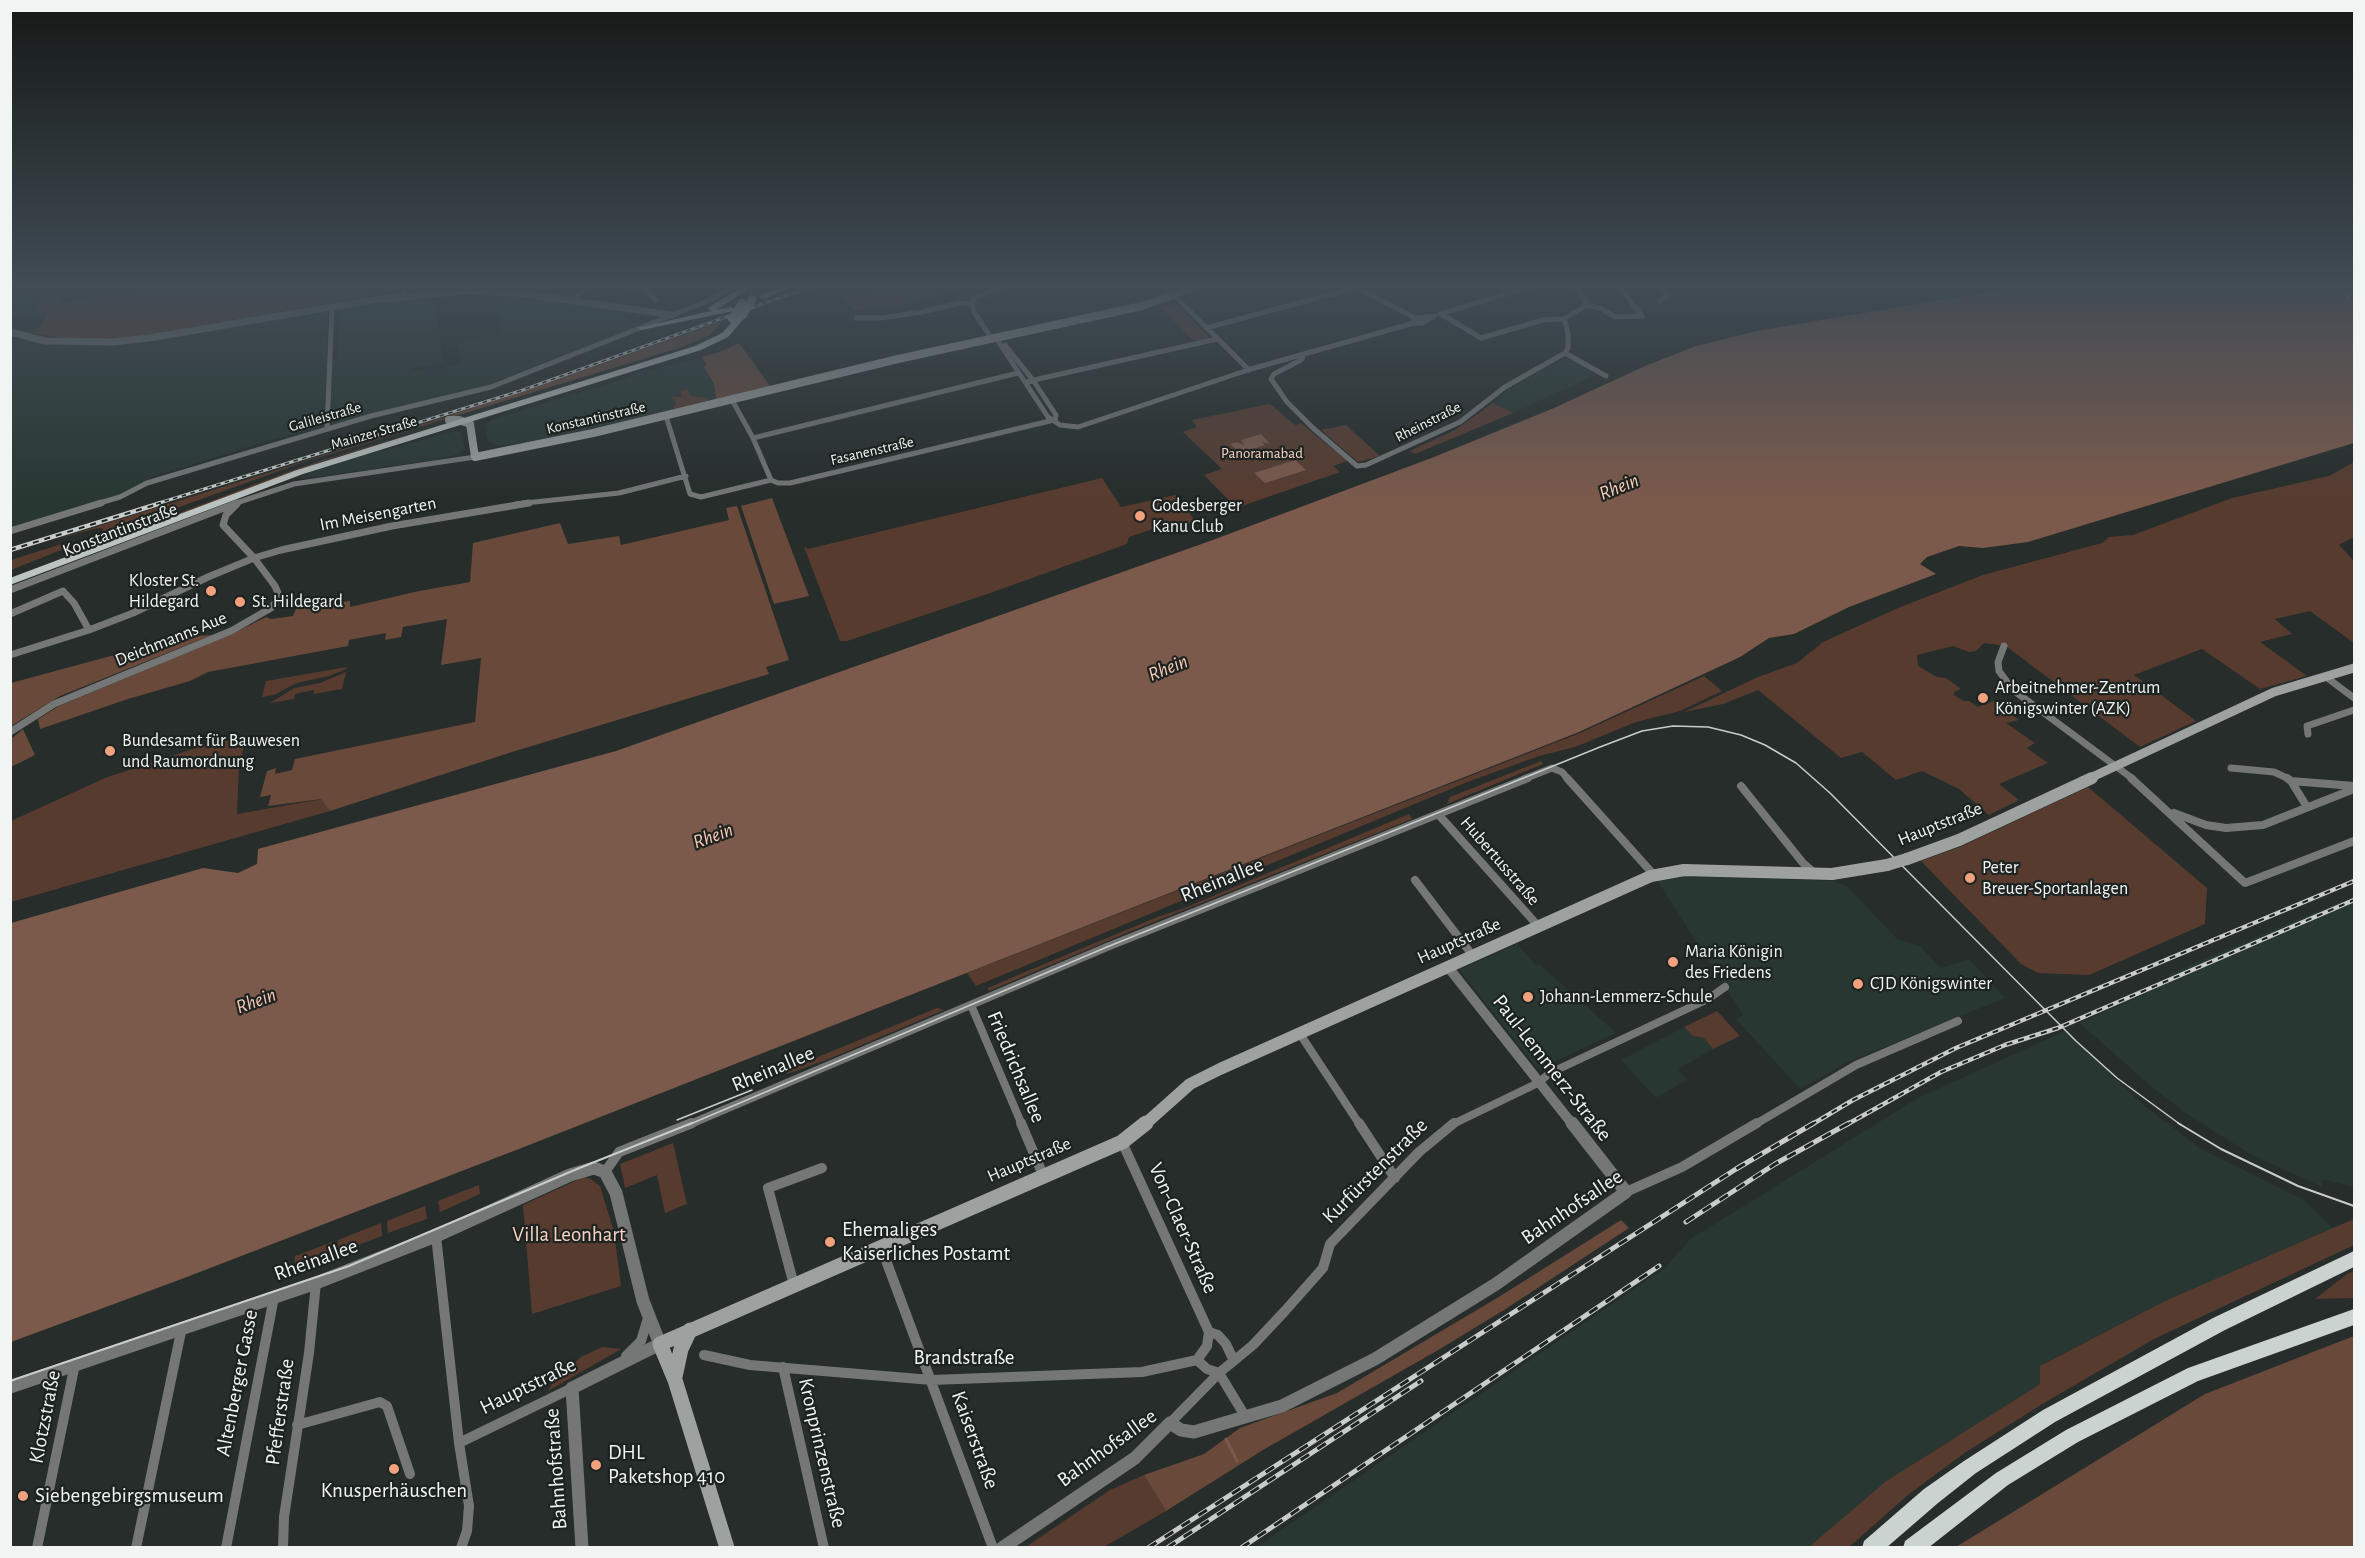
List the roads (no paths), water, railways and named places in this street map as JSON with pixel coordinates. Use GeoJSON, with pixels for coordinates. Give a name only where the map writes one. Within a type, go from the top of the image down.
{"type":"FeatureCollection","features":[{"type":"Feature","properties":{"kind":"highway"},"geometry":{"type":"LineString","coordinates":[[1871,1548],[1931,1496],[1970,1467],[2049,1416],[2219,1324],[2355,1259]]}},
{"type":"Feature","properties":{"kind":"highway"},"geometry":{"type":"LineString","coordinates":[[1912,1548],[1967,1503],[2072,1436],[2194,1374],[2355,1317]]}},
{"type":"Feature","properties":{"kind":"main road","name":"Mainzer Straße"},"geometry":{"type":"LineString","coordinates":[[10,574],[285,471],[654,358]]}},
{"type":"Feature","properties":{"kind":"main road","name":"Mainzer Straße"},"geometry":{"type":"LineString","coordinates":[[10,582],[300,471],[470,422],[668,358]]}},
{"type":"Feature","properties":{"kind":"main road","name":"Konstantinstraße"},"geometry":{"type":"LineString","coordinates":[[475,457],[666,416],[904,358]]}},
{"type":"Feature","properties":{"kind":"main road"},"geometry":{"type":"LineString","coordinates":[[449,420],[470,422],[484,410]]}},
{"type":"Feature","properties":{"kind":"main road"},"geometry":{"type":"LineString","coordinates":[[470,422],[475,457]]}},
{"type":"Feature","properties":{"kind":"main road"},"geometry":{"type":"LineString","coordinates":[[475,445],[506,451]]}},
{"type":"Feature","properties":{"kind":"main road","name":"Hauptstraße"},"geometry":{"type":"LineString","coordinates":[[660,1344],[1122,1142],[1159,1113],[1190,1084],[1654,875],[1684,870],[1816,874],[1859,871],[1887,865],[1959,840],[2274,692],[2355,668]]}},
{"type":"Feature","properties":{"kind":"main road"},"geometry":{"type":"LineString","coordinates":[[675,1380],[681,1349],[690,1330]]}},
{"type":"Feature","properties":{"kind":"main road"},"geometry":{"type":"LineString","coordinates":[[660,1344],[675,1380],[727,1548]]}},
{"type":"Feature","properties":{"kind":"street"},"geometry":{"type":"LineString","coordinates":[[327,429],[330,358]]}},
{"type":"Feature","properties":{"kind":"street","name":"Galileistraße"},"geometry":{"type":"LineString","coordinates":[[10,531],[120,497],[147,483],[327,429],[491,387],[566,358]]}},
{"type":"Feature","properties":{"kind":"street"},"geometry":{"type":"LineString","coordinates":[[1008,358],[1048,417],[1060,425],[1078,427],[1292,358]]}},
{"type":"Feature","properties":{"kind":"street"},"geometry":{"type":"LineString","coordinates":[[1015,358],[1056,415],[1055,420]]}},
{"type":"Feature","properties":{"kind":"street"},"geometry":{"type":"LineString","coordinates":[[1025,382],[1133,358]]}},
{"type":"Feature","properties":{"kind":"street"},"geometry":{"type":"LineString","coordinates":[[1236,358],[1249,370]]}},
{"type":"Feature","properties":{"kind":"street","name":"Rheinstraße"},"geometry":{"type":"LineString","coordinates":[[1303,358],[1274,374],[1271,379],[1303,419],[1358,466],[1366,465],[1438,434],[1468,416],[1505,387],[1555,358]]}},
{"type":"Feature","properties":{"kind":"street"},"geometry":{"type":"LineString","coordinates":[[1575,358],[1606,376]]}},
{"type":"Feature","properties":{"kind":"street"},"geometry":{"type":"LineString","coordinates":[[753,438],[1018,372]]}},
{"type":"Feature","properties":{"kind":"street"},"geometry":{"type":"LineString","coordinates":[[732,400],[753,438],[771,480]]}},
{"type":"Feature","properties":{"kind":"street"},"geometry":{"type":"LineString","coordinates":[[666,416],[686,476]]}},
{"type":"Feature","properties":{"kind":"street","name":"Fasanenstraße"},"geometry":{"type":"LineString","coordinates":[[686,476],[690,494],[701,497],[771,480],[778,483],[790,483],[1055,420]]}},
{"type":"Feature","properties":{"kind":"street","name":"Konstantinstraße"},"geometry":{"type":"LineString","coordinates":[[10,590],[240,501],[294,484],[475,457]]}},
{"type":"Feature","properties":{"kind":"street","name":"Im Meisengarten"},"geometry":{"type":"LineString","coordinates":[[10,655],[89,630],[254,558],[312,542],[511,505],[620,493],[686,476]]}},
{"type":"Feature","properties":{"kind":"street","name":"Konstantinstraße"},"geometry":{"type":"LineString","coordinates":[[226,515],[240,501]]}},
{"type":"Feature","properties":{"kind":"street","name":"Deichmanns Aue"},"geometry":{"type":"LineString","coordinates":[[10,732],[54,704],[231,631],[260,616],[276,602],[278,593],[254,558],[223,525],[226,515]]}},
{"type":"Feature","properties":{"kind":"street"},"geometry":{"type":"LineString","coordinates":[[10,614],[63,591],[74,603],[89,630]]}},
{"type":"Feature","properties":{"kind":"street"},"geometry":{"type":"LineString","coordinates":[[2004,646],[1998,662],[1999,671],[2013,690],[2116,766],[2246,883],[2355,841]]}},
{"type":"Feature","properties":{"kind":"street"},"geometry":{"type":"LineString","coordinates":[[2326,677],[2355,698]]}},
{"type":"Feature","properties":{"kind":"street"},"geometry":{"type":"LineString","coordinates":[[2308,734],[2307,726],[2355,710]]}},
{"type":"Feature","properties":{"kind":"street","name":"Rheinallee"},"geometry":{"type":"LineString","coordinates":[[10,1387],[316,1283],[436,1236],[570,1175],[594,1168],[605,1172],[619,1152],[745,1102],[1107,947],[1552,768],[1562,772],[1654,875]]}},
{"type":"Feature","properties":{"kind":"street"},"geometry":{"type":"LineString","coordinates":[[2231,768],[2282,774],[2291,781],[2307,807]]}},
{"type":"Feature","properties":{"kind":"street"},"geometry":{"type":"LineString","coordinates":[[2291,781],[2355,788]]}},
{"type":"Feature","properties":{"kind":"street"},"geometry":{"type":"LineString","coordinates":[[1741,786],[1803,863],[1816,874]]}},
{"type":"Feature","properties":{"kind":"street"},"geometry":{"type":"LineString","coordinates":[[2166,810],[2206,825],[2244,828],[2263,825],[2355,788]]}},
{"type":"Feature","properties":{"kind":"street","name":"Hubertusstraße"},"geometry":{"type":"LineString","coordinates":[[1438,814],[1539,927]]}},
{"type":"Feature","properties":{"kind":"street"},"geometry":{"type":"LineString","coordinates":[[2196,838],[2199,830],[2206,825]]}},
{"type":"Feature","properties":{"kind":"street"},"geometry":{"type":"LineString","coordinates":[[1415,880],[1473,956]]}},
{"type":"Feature","properties":{"kind":"street","name":"Paul-Lemmerz-Straße"},"geometry":{"type":"LineString","coordinates":[[1448,967],[1626,1192]]}},
{"type":"Feature","properties":{"kind":"street","name":"Kurfürstenstraße"},"geometry":{"type":"LineString","coordinates":[[1170,1423],[1233,1359],[1253,1345],[1323,1268],[1330,1244],[1448,1126],[1538,1083],[1550,1073],[1708,999],[1725,987]]}},
{"type":"Feature","properties":{"kind":"street","name":"Friedrichsallee"},"geometry":{"type":"LineString","coordinates":[[970,1005],[1043,1175]]}},
{"type":"Feature","properties":{"kind":"street","name":"Bahnhofsallee"},"geometry":{"type":"LineString","coordinates":[[1002,1548],[1135,1458],[1170,1423],[1181,1430],[1194,1432],[1282,1406],[1375,1359],[1496,1284],[1626,1192],[1682,1167],[1856,1065],[1958,1022]]}},
{"type":"Feature","properties":{"kind":"street"},"geometry":{"type":"LineString","coordinates":[[1300,1034],[1395,1178]]}},
{"type":"Feature","properties":{"kind":"street","name":"Von-Claer-Straße"},"geometry":{"type":"LineString","coordinates":[[1122,1142],[1209,1332],[1218,1335],[1226,1344],[1233,1359]]}},
{"type":"Feature","properties":{"kind":"street"},"geometry":{"type":"LineString","coordinates":[[794,1285],[768,1188],[822,1167]]}},
{"type":"Feature","properties":{"kind":"street"},"geometry":{"type":"LineString","coordinates":[[605,1172],[616,1193],[648,1318],[660,1344]]}},
{"type":"Feature","properties":{"kind":"street"},"geometry":{"type":"LineString","coordinates":[[436,1236],[459,1443],[469,1506],[467,1531],[461,1548]]}},
{"type":"Feature","properties":{"kind":"street","name":"Kaiserstraße"},"geometry":{"type":"LineString","coordinates":[[880,1246],[993,1548]]}},
{"type":"Feature","properties":{"kind":"street","name":"Pfefferstraße"},"geometry":{"type":"LineString","coordinates":[[283,1548],[284,1517],[309,1353],[316,1283]]}},
{"type":"Feature","properties":{"kind":"street","name":"Altenberger Gasse"},"geometry":{"type":"LineString","coordinates":[[226,1548],[274,1297]]}},
{"type":"Feature","properties":{"kind":"street","name":"Hauptstraße"},"geometry":{"type":"LineString","coordinates":[[614,1367],[637,1346],[648,1318]]}},
{"type":"Feature","properties":{"kind":"street"},"geometry":{"type":"LineString","coordinates":[[136,1548],[182,1327]]}},
{"type":"Feature","properties":{"kind":"street"},"geometry":{"type":"LineString","coordinates":[[1209,1332],[1207,1346],[1197,1360],[1207,1370],[1219,1373],[1245,1416]]}},
{"type":"Feature","properties":{"kind":"street","name":"Hauptstraße"},"geometry":{"type":"LineString","coordinates":[[459,1443],[660,1344]]}},
{"type":"Feature","properties":{"kind":"street","name":"Brandstraße"},"geometry":{"type":"LineString","coordinates":[[704,1355],[750,1365],[932,1380],[1142,1372],[1197,1360]]}},
{"type":"Feature","properties":{"kind":"street","name":"Klotzstraße"},"geometry":{"type":"LineString","coordinates":[[37,1548],[75,1364]]}},
{"type":"Feature","properties":{"kind":"street","name":"Kronprinzenstraße"},"geometry":{"type":"LineString","coordinates":[[783,1367],[824,1548]]}},
{"type":"Feature","properties":{"kind":"street","name":"Bahnhofstraße"},"geometry":{"type":"LineString","coordinates":[[572,1388],[582,1548]]}},
{"type":"Feature","properties":{"kind":"street"},"geometry":{"type":"LineString","coordinates":[[297,1425],[380,1402],[387,1406],[410,1473]]}},
{"type":"Feature","properties":{"kind":"water","name":"Rhein"},"geometry":{"type":"Polygon","coordinates":[[[1666,358],[2354,358],[2354,443],[2028,542],[1983,548],[1959,546],[1927,557],[1920,564],[1936,574],[1849,607],[1794,634],[1769,638],[1740,657],[1579,732],[524,1147],[11,1342],[11,923],[203,868],[238,873],[257,864],[258,849],[616,751],[1210,541],[1434,457],[1554,408],[1666,358]]]}},
{"type":"Feature","properties":{"kind":"water"},"geometry":{"type":"Polygon","coordinates":[[[1261,434],[1270,444],[1262,442],[1265,445],[1251,450],[1244,448],[1247,451],[1240,453],[1230,444],[1237,442],[1244,445],[1241,440],[1261,434]]]}},
{"type":"Feature","properties":{"kind":"water"},"geometry":{"type":"Polygon","coordinates":[[[1295,460],[1306,470],[1265,483],[1254,473],[1295,460]]]}},
{"type":"Feature","properties":{"kind":"waterway"},"geometry":{"type":"LineString","coordinates":[[1226,1439],[1237,1461]]}},
{"type":"Feature","properties":{"kind":"tram line"},"geometry":{"type":"LineString","coordinates":[[688,1125],[1107,947],[1600,747],[1642,731],[1673,726],[1708,727],[1741,735],[1765,745],[1796,763],[1830,793],[2076,1041],[2117,1078],[2180,1124]]}},
{"type":"Feature","properties":{"kind":"tram line"},"geometry":{"type":"LineString","coordinates":[[677,1120],[752,1090]]}},
{"type":"Feature","properties":{"kind":"tram line"},"geometry":{"type":"LineString","coordinates":[[10,1381],[349,1266],[692,1123]]}},
{"type":"Feature","properties":{"kind":"tram line"},"geometry":{"type":"LineString","coordinates":[[2180,1124],[2221,1149],[2298,1186],[2354,1206]]}},
{"type":"Feature","properties":{"kind":"railway"},"geometry":{"type":"LineString","coordinates":[[156,504],[520,391],[613,358]]}},
{"type":"Feature","properties":{"kind":"railway"},"geometry":{"type":"LineString","coordinates":[[10,550],[161,503]]}},
{"type":"Feature","properties":{"kind":"railway"},"geometry":{"type":"LineString","coordinates":[[1811,1125],[1853,1100],[1956,1048],[2354,881]]}},
{"type":"Feature","properties":{"kind":"railway"},"geometry":{"type":"LineString","coordinates":[[1846,1125],[1941,1072],[2005,1045],[2058,1028],[2354,900]]}},
{"type":"Feature","properties":{"kind":"railway"},"geometry":{"type":"LineString","coordinates":[[1148,1548],[1736,1169],[1814,1123]]}},
{"type":"Feature","properties":{"kind":"railway"},"geometry":{"type":"LineString","coordinates":[[1686,1222],[1775,1164],[1849,1123]]}},
{"type":"Feature","properties":{"kind":"railway"},"geometry":{"type":"LineString","coordinates":[[1241,1548],[1659,1266]]}},
{"type":"Feature","properties":{"kind":"railway"},"geometry":{"type":"LineString","coordinates":[[1167,1548],[1421,1381]]}},
{"type":"Feature","properties":{"kind":"place","name":"Godesberger Kanu Club"},"geometry":{"type":"Point","coordinates":[1140,516]}},
{"type":"Feature","properties":{"kind":"place","name":"Kloster St. Hildegard"},"geometry":{"type":"Point","coordinates":[211,591]}},
{"type":"Feature","properties":{"kind":"place","name":"St. Hildegard"},"geometry":{"type":"Point","coordinates":[240,602]}},
{"type":"Feature","properties":{"kind":"place","name":"Arbeitnehmer-Zentrum Königswinter (AZK)"},"geometry":{"type":"Point","coordinates":[1983,698]}},
{"type":"Feature","properties":{"kind":"place","name":"Bundesamt für Bauwesen und Raumordnung"},"geometry":{"type":"Point","coordinates":[110,751]}},
{"type":"Feature","properties":{"kind":"place","name":"Peter Breuer-Sportanlagen"},"geometry":{"type":"Point","coordinates":[1970,878]}},
{"type":"Feature","properties":{"kind":"place","name":"Maria Königin des Friedens"},"geometry":{"type":"Point","coordinates":[1673,962]}},
{"type":"Feature","properties":{"kind":"place","name":"CJD Königswinter"},"geometry":{"type":"Point","coordinates":[1858,984]}},
{"type":"Feature","properties":{"kind":"place","name":"Johann-Lemmerz-Schule"},"geometry":{"type":"Point","coordinates":[1528,997]}},
{"type":"Feature","properties":{"kind":"place","name":"Ehemaliges Kaiserliches Postamt"},"geometry":{"type":"Point","coordinates":[830,1242]}},
{"type":"Feature","properties":{"kind":"place","name":"DHL Paketshop 410"},"geometry":{"type":"Point","coordinates":[596,1465]}},
{"type":"Feature","properties":{"kind":"place","name":"Knusperhäuschen"},"geometry":{"type":"Point","coordinates":[394,1469]}},
{"type":"Feature","properties":{"kind":"place","name":"Siebengebirgsmuseum"},"geometry":{"type":"Point","coordinates":[23,1496]}},
{"type":"Feature","properties":{"kind":"park label","name":"Panoramabad"},"geometry":{"type":"Point","coordinates":[1262,453]}},
{"type":"Feature","properties":{"kind":"park label","name":"Villa Leonhart"},"geometry":{"type":"Point","coordinates":[569,1235]}}]}
